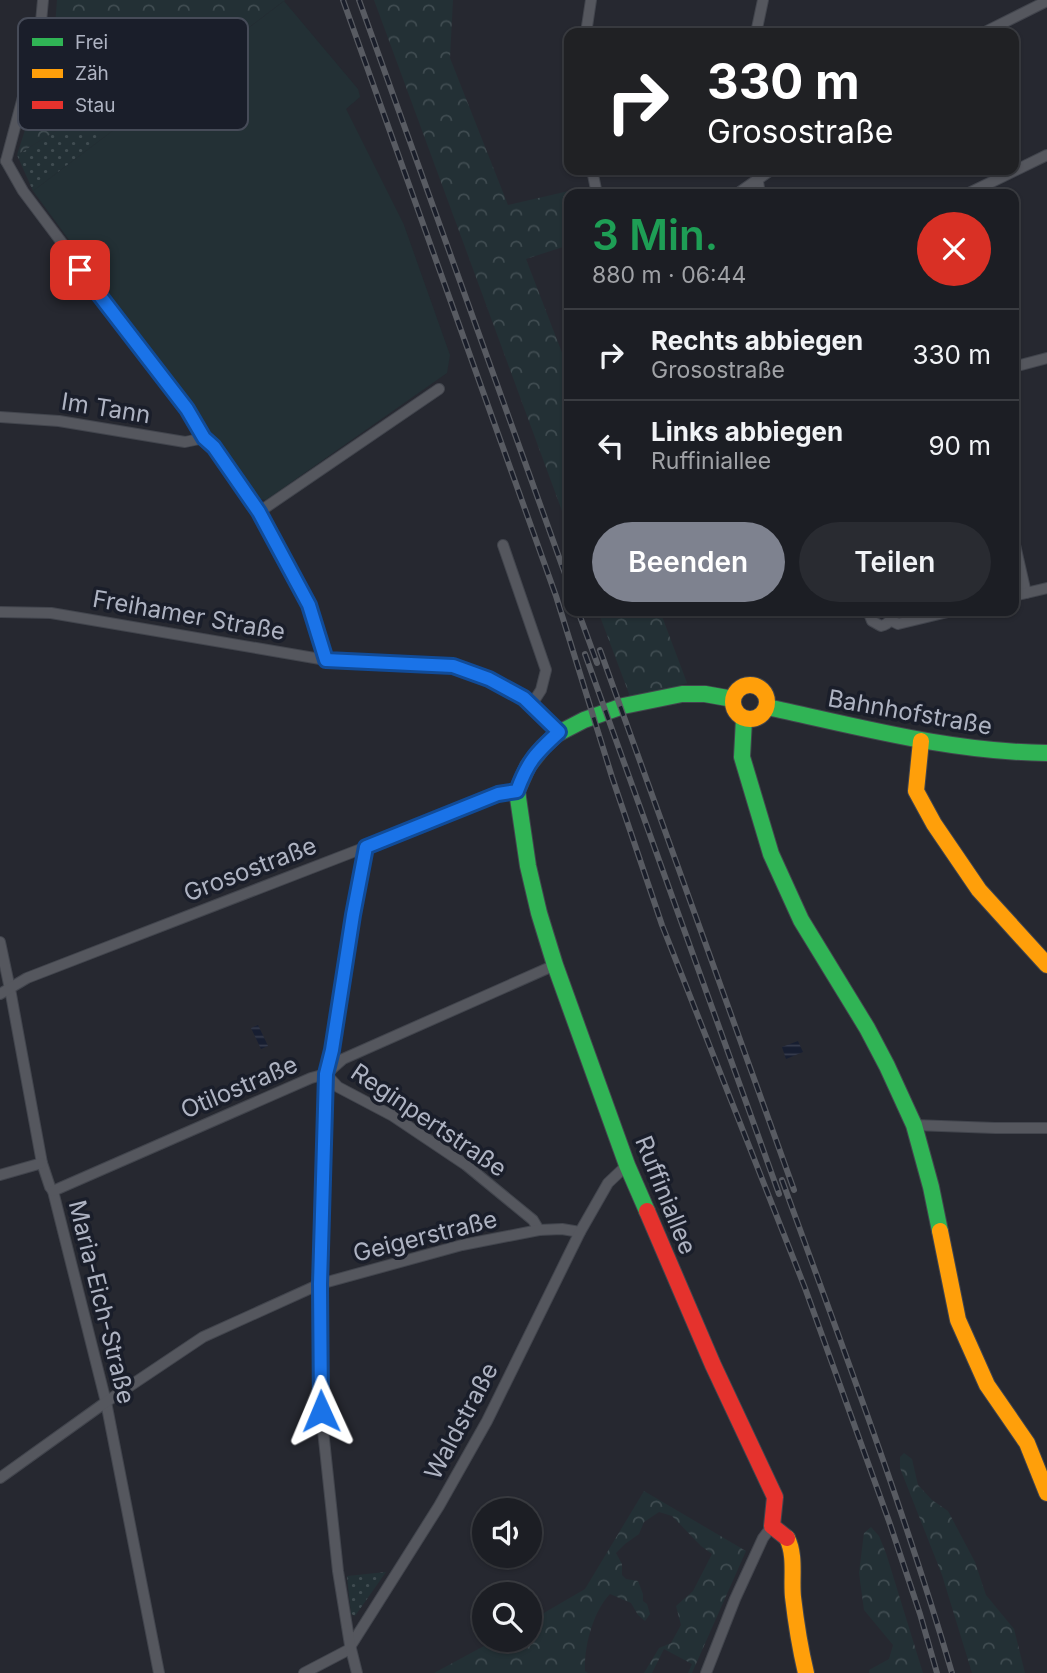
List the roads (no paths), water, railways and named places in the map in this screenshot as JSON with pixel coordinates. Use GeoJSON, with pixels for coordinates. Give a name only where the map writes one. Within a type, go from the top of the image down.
{"type":"FeatureCollection","features":[{"type":"Feature","properties":{"kind":"street"},"geometry":{"type":"LineString","coordinates":[[41,18],[43,0]]}},
{"type":"Feature","properties":{"kind":"street"},"geometry":{"type":"LineString","coordinates":[[587,28],[591,0]]}},
{"type":"Feature","properties":{"kind":"street"},"geometry":{"type":"LineString","coordinates":[[757,28],[763,0]]}},
{"type":"Feature","properties":{"kind":"street"},"geometry":{"type":"LineString","coordinates":[[993,28],[1047,1]]}},
{"type":"Feature","properties":{"kind":"street"},"geometry":{"type":"LineString","coordinates":[[18,110],[3,162],[187,409],[204,438],[214,447],[259,512],[309,605],[326,660]]}},
{"type":"Feature","properties":{"kind":"street"},"geometry":{"type":"LineString","coordinates":[[1019,169],[1047,155]]}},
{"type":"Feature","properties":{"kind":"street"},"geometry":{"type":"LineString","coordinates":[[742,189],[756,175]]}},
{"type":"Feature","properties":{"kind":"street"},"geometry":{"type":"LineString","coordinates":[[977,189],[1006,175]]}},
{"type":"Feature","properties":{"kind":"street"},"geometry":{"type":"LineString","coordinates":[[1019,366],[1047,358]]}},
{"type":"Feature","properties":{"kind":"street"},"geometry":{"type":"LineString","coordinates":[[259,512],[439,389]]}},
{"type":"Feature","properties":{"kind":"street","name":"Im Tann"},"geometry":{"type":"LineString","coordinates":[[0,417],[60,421],[185,442],[204,438]]}},
{"type":"Feature","properties":{"kind":"street"},"geometry":{"type":"LineString","coordinates":[[503,545],[546,670],[541,690],[532,704]]}},
{"type":"Feature","properties":{"kind":"street"},"geometry":{"type":"LineString","coordinates":[[1019,562],[1026,593]]}},
{"type":"Feature","properties":{"kind":"street"},"geometry":{"type":"LineString","coordinates":[[1019,595],[1047,589]]}},
{"type":"Feature","properties":{"kind":"street","name":"Freihamer Straße"},"geometry":{"type":"LineString","coordinates":[[0,612],[51,613],[326,660],[453,666],[489,679],[514,692],[532,704],[559,732]]}},
{"type":"Feature","properties":{"kind":"street"},"geometry":{"type":"LineString","coordinates":[[871,616],[877,625],[885,625],[890,616],[898,624],[931,616]]}},
{"type":"Feature","properties":{"kind":"street"},"geometry":{"type":"LineString","coordinates":[[754,685],[765,693],[767,707],[755,719],[744,719],[735,711],[734,694],[743,686],[754,685]]}},
{"type":"Feature","properties":{"kind":"street"},"geometry":{"type":"LineString","coordinates":[[517,791],[528,764],[542,747],[559,732],[589,718],[625,705],[680,694],[696,693],[733,699]]}},
{"type":"Feature","properties":{"kind":"street","name":"Bahnhofstraße"},"geometry":{"type":"LineString","coordinates":[[767,707],[921,741],[996,752],[1047,753]]}},
{"type":"Feature","properties":{"kind":"street"},"geometry":{"type":"LineString","coordinates":[[744,719],[742,757],[771,854],[801,920],[867,1028],[914,1125],[931,1187],[958,1320],[987,1385],[1027,1443],[1047,1493]]}},
{"type":"Feature","properties":{"kind":"street"},"geometry":{"type":"LineString","coordinates":[[921,741],[916,791],[934,824],[979,890],[1047,965]]}},
{"type":"Feature","properties":{"kind":"street","name":"Grosostraße"},"geometry":{"type":"LineString","coordinates":[[5,991],[27,978],[498,794],[517,791]]}},
{"type":"Feature","properties":{"kind":"street","name":"Ruffiniallee"},"geometry":{"type":"LineString","coordinates":[[517,791],[528,866],[555,965],[627,1165],[713,1365],[775,1497],[772,1525]]}},
{"type":"Feature","properties":{"kind":"street"},"geometry":{"type":"LineString","coordinates":[[357,1673],[338,1572],[321,1411],[320,1284],[326,1074],[366,847]]}},
{"type":"Feature","properties":{"kind":"street","name":"Maria-Eich-Straße"},"geometry":{"type":"LineString","coordinates":[[0,942],[5,991],[42,1163],[53,1191],[106,1402],[159,1673]]}},
{"type":"Feature","properties":{"kind":"street","name":"Otilostraße"},"geometry":{"type":"LineString","coordinates":[[53,1191],[311,1078],[326,1074],[343,1059],[555,965]]}},
{"type":"Feature","properties":{"kind":"street","name":"Reginpertstraße"},"geometry":{"type":"LineString","coordinates":[[326,1074],[338,1087],[393,1116],[466,1165],[533,1220],[539,1230]]}},
{"type":"Feature","properties":{"kind":"street"},"geometry":{"type":"LineString","coordinates":[[914,1125],[1047,1128]]}},
{"type":"Feature","properties":{"kind":"street"},"geometry":{"type":"LineString","coordinates":[[0,1175],[42,1163]]}},
{"type":"Feature","properties":{"kind":"street","name":"Waldstraße"},"geometry":{"type":"LineString","coordinates":[[304,1673],[348,1650],[439,1506],[487,1421],[580,1232],[608,1183],[627,1165]]}},
{"type":"Feature","properties":{"kind":"street","name":"Geigerstraße"},"geometry":{"type":"LineString","coordinates":[[0,1478],[203,1337],[320,1284],[462,1245],[539,1230],[562,1229],[580,1232]]}},
{"type":"Feature","properties":{"kind":"street"},"geometry":{"type":"LineString","coordinates":[[706,1673],[741,1587],[763,1538],[772,1525],[788,1539],[792,1550],[793,1595],[806,1673]]}},
{"type":"Feature","properties":{"kind":"water"},"geometry":{"type":"Polygon","coordinates":[[[258,1025],[268,1046],[261,1049],[251,1028],[258,1025]]]}},
{"type":"Feature","properties":{"kind":"water"},"geometry":{"type":"Polygon","coordinates":[[[798,1041],[803,1052],[786,1059],[782,1047],[798,1041]]]}},
{"type":"Feature","properties":{"kind":"railway"},"geometry":{"type":"LineString","coordinates":[[343,0],[556,596],[612,777],[662,925],[805,1288],[890,1524],[937,1673]]}},
{"type":"Feature","properties":{"kind":"railway"},"geometry":{"type":"LineString","coordinates":[[359,0],[564,571]]}},
{"type":"Feature","properties":{"kind":"railway"},"geometry":{"type":"LineString","coordinates":[[580,616],[597,663]]}},
{"type":"Feature","properties":{"kind":"railway"},"geometry":{"type":"LineString","coordinates":[[600,650],[794,1190]]}},
{"type":"Feature","properties":{"kind":"railway"},"geometry":{"type":"LineString","coordinates":[[585,654],[779,1194]]}},
{"type":"Feature","properties":{"kind":"railway"},"geometry":{"type":"LineString","coordinates":[[782,1180],[892,1487],[952,1673]]}}]}
